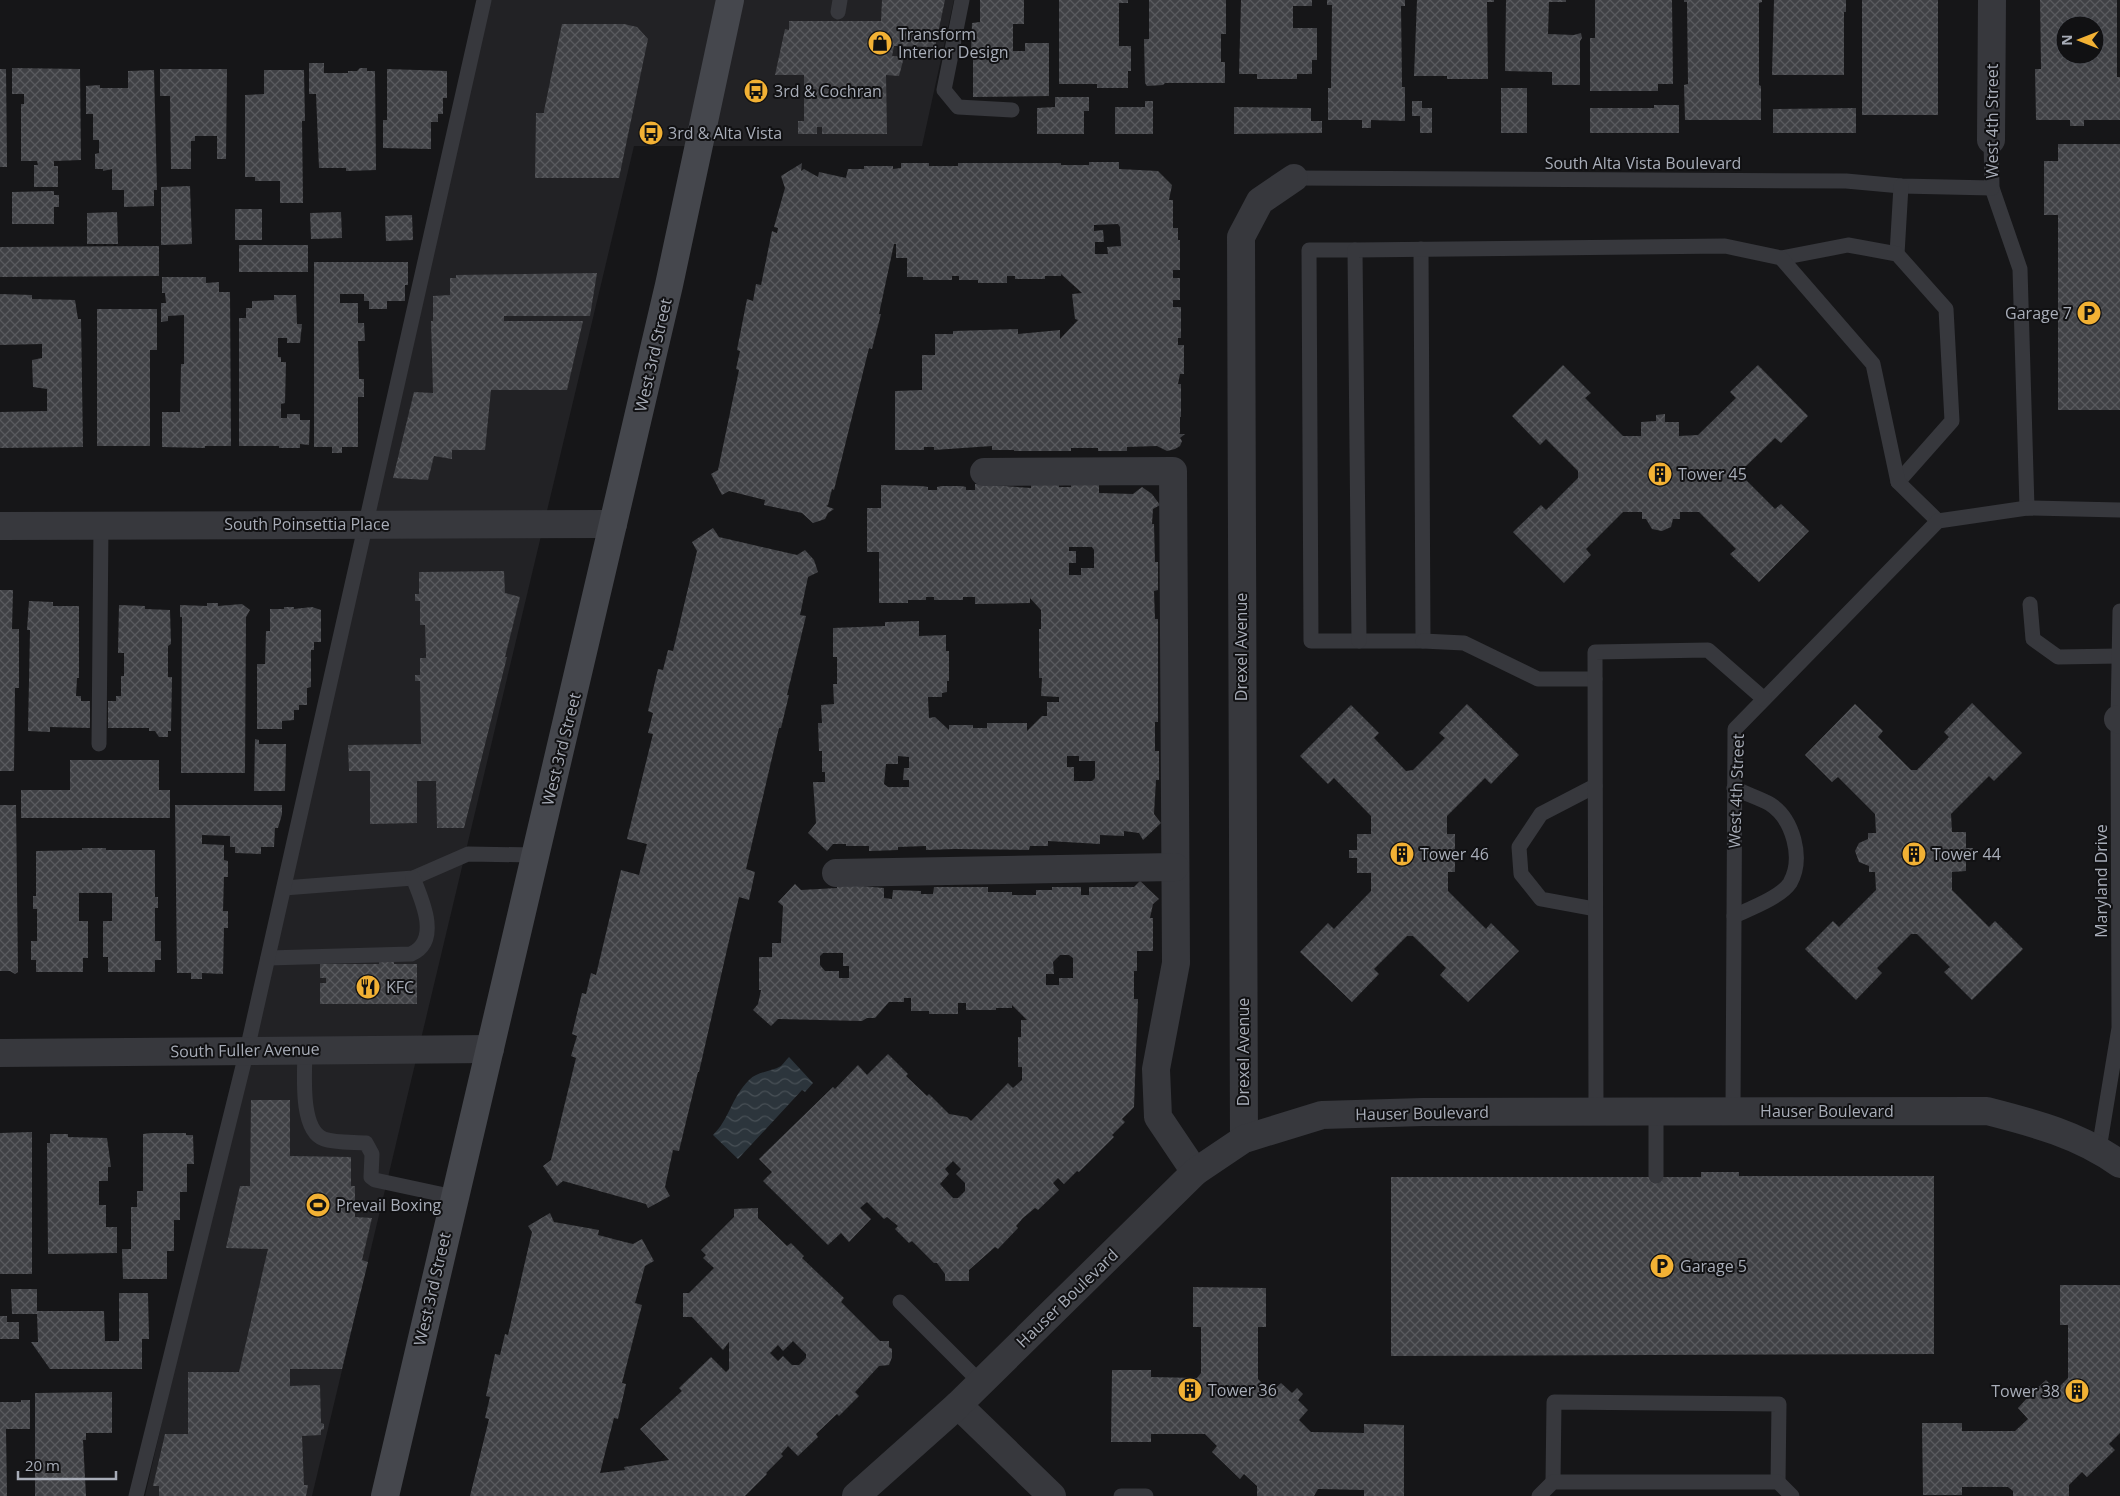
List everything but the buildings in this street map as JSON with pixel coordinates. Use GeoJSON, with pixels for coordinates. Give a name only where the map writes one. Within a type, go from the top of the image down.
{"type":"FeatureCollection","features":[{"type":"Feature","properties":{"kind":"main road","name":"West 3rd Street"},"geometry":{"type":"LineString","coordinates":[[384,1496],[670,284],[730,0]]}},
{"type":"Feature","properties":{"kind":"street","name":"West 4th Street"},"geometry":{"type":"LineString","coordinates":[[1990,140],[1992,0]]}},
{"type":"Feature","properties":{"kind":"street","name":"Drexel Avenue"},"geometry":{"type":"LineString","coordinates":[[1244,1139],[1241,237],[1260,201],[1294,178]]}},
{"type":"Feature","properties":{"kind":"street"},"geometry":{"type":"LineString","coordinates":[[984,472],[1173,471],[1176,963],[1156,1070],[1158,1117],[1195,1172]]}},
{"type":"Feature","properties":{"kind":"street","name":"South Poinsettia Place"},"geometry":{"type":"LineString","coordinates":[[0,526],[613,524]]}},
{"type":"Feature","properties":{"kind":"street"},"geometry":{"type":"LineString","coordinates":[[836,873],[1175,867]]}},
{"type":"Feature","properties":{"kind":"street","name":"South Fuller Avenue"},"geometry":{"type":"LineString","coordinates":[[0,1053],[305,1049],[490,1049]]}},
{"type":"Feature","properties":{"kind":"street","name":"Hauser Boulevard"},"geometry":{"type":"LineString","coordinates":[[856,1496],[958,1405],[1195,1172],[1244,1139],[1322,1115],[1423,1112],[1987,1111],[2044,1126],[2110,1156]]}},
{"type":"Feature","properties":{"kind":"street"},"geometry":{"type":"LineString","coordinates":[[958,1405],[1052,1496]]}},
{"type":"Feature","properties":{"kind":"lane"},"geometry":{"type":"LineString","coordinates":[[136,1496],[247,1050],[484,0]]}},
{"type":"Feature","properties":{"kind":"lane"},"geometry":{"type":"LineString","coordinates":[[962,0],[944,90],[958,107],[1012,110]]}},
{"type":"Feature","properties":{"kind":"lane","name":"West 4th Street"},"geometry":{"type":"LineString","coordinates":[[1990,140],[1992,188],[2020,269],[2027,508]]}},
{"type":"Feature","properties":{"kind":"lane","name":"South Alta Vista Boulevard"},"geometry":{"type":"LineString","coordinates":[[1294,178],[1836,181],[1901,186],[1992,188]]}},
{"type":"Feature","properties":{"kind":"lane"},"geometry":{"type":"LineString","coordinates":[[1897,254],[1901,186]]}},
{"type":"Feature","properties":{"kind":"lane"},"geometry":{"type":"LineString","coordinates":[[1595,679],[1538,679],[1464,643],[1311,641],[1309,250],[1725,246],[1781,258],[1848,245],[1897,254],[1946,309],[1952,421],[1898,482]]}},
{"type":"Feature","properties":{"kind":"lane"},"geometry":{"type":"LineString","coordinates":[[1355,250],[1359,641]]}},
{"type":"Feature","properties":{"kind":"lane"},"geometry":{"type":"LineString","coordinates":[[1421,250],[1423,641]]}},
{"type":"Feature","properties":{"kind":"lane"},"geometry":{"type":"LineString","coordinates":[[1781,258],[1873,364],[1898,482],[1938,521],[2027,508],[2120,510]]}},
{"type":"Feature","properties":{"kind":"lane","name":"West 4th Street"},"geometry":{"type":"LineString","coordinates":[[1733,1111],[1735,729],[1938,521]]}},
{"type":"Feature","properties":{"kind":"lane"},"geometry":{"type":"LineString","coordinates":[[99,744],[101,525]]}},
{"type":"Feature","properties":{"kind":"lane"},"geometry":{"type":"LineString","coordinates":[[2030,604],[2033,639],[2058,656],[2119,656]]}},
{"type":"Feature","properties":{"kind":"lane","name":"Maryland Drive"},"geometry":{"type":"LineString","coordinates":[[2110,1156],[2119,1028],[2120,611]]}},
{"type":"Feature","properties":{"kind":"lane"},"geometry":{"type":"LineString","coordinates":[[1596,1113],[1595,652],[1708,650],[1764,699]]}},
{"type":"Feature","properties":{"kind":"lane"},"geometry":{"type":"LineString","coordinates":[[1595,786],[1541,814],[1519,847],[1521,874],[1541,898],[1595,914]]}},
{"type":"Feature","properties":{"kind":"lane"},"geometry":{"type":"LineString","coordinates":[[1734,788],[1771,805],[1792,829],[1797,861],[1790,884],[1764,904],[1734,916]]}},
{"type":"Feature","properties":{"kind":"lane"},"geometry":{"type":"LineString","coordinates":[[284,888],[413,878],[468,854],[536,855]]}},
{"type":"Feature","properties":{"kind":"lane"},"geometry":{"type":"LineString","coordinates":[[268,958],[411,954],[420,950],[426,941],[427,922],[422,901],[413,878]]}},
{"type":"Feature","properties":{"kind":"lane"},"geometry":{"type":"LineString","coordinates":[[305,1049],[307,1118],[313,1131],[324,1139],[366,1143],[372,1154],[371,1177],[375,1180],[454,1197]]}},
{"type":"Feature","properties":{"kind":"lane"},"geometry":{"type":"LineString","coordinates":[[1656,1112],[1656,1176]]}},
{"type":"Feature","properties":{"kind":"lane"},"geometry":{"type":"LineString","coordinates":[[900,1302],[981,1383]]}},
{"type":"Feature","properties":{"kind":"lane"},"geometry":{"type":"LineString","coordinates":[[1539,1496],[1553,1482],[1554,1402],[1779,1404],[1778,1482]]}},
{"type":"Feature","properties":{"kind":"lane"},"geometry":{"type":"LineString","coordinates":[[1553,1482],[1778,1482],[1792,1496]]}},
{"type":"Feature","properties":{"kind":"lane"},"geometry":{"type":"LineString","coordinates":[[1121,1496],[1146,1496]]}},
{"type":"Feature","properties":{"kind":"shaded area"},"geometry":{"type":"Polygon","coordinates":[[[480,0],[954,0],[922,146],[634,146],[312,1496],[145,1496],[227,1138],[480,0]]]}},
{"type":"Feature","properties":{"kind":"water"},"geometry":{"type":"Polygon","coordinates":[[[789,1057],[813,1083],[805,1092],[802,1090],[738,1159],[713,1135],[723,1123],[738,1094],[749,1080],[756,1075],[781,1066],[789,1057]]]}},
{"type":"Feature","properties":{"kind":"place","name":"Transform Interior Design"},"geometry":{"type":"Point","coordinates":[880,43]}},
{"type":"Feature","properties":{"kind":"place","name":"3rd & Cochran"},"geometry":{"type":"Point","coordinates":[756,91]}},
{"type":"Feature","properties":{"kind":"place","name":"3rd & Alta Vista"},"geometry":{"type":"Point","coordinates":[651,133]}},
{"type":"Feature","properties":{"kind":"place","name":"Garage 7"},"geometry":{"type":"Point","coordinates":[2089,313]}},
{"type":"Feature","properties":{"kind":"place","name":"Tower 45"},"geometry":{"type":"Point","coordinates":[1660,474]}},
{"type":"Feature","properties":{"kind":"place","name":"Tower 46"},"geometry":{"type":"Point","coordinates":[1402,854]}},
{"type":"Feature","properties":{"kind":"place","name":"Tower 44"},"geometry":{"type":"Point","coordinates":[1914,854]}},
{"type":"Feature","properties":{"kind":"place","name":"KFC"},"geometry":{"type":"Point","coordinates":[368,987]}},
{"type":"Feature","properties":{"kind":"place","name":"Prevail Boxing"},"geometry":{"type":"Point","coordinates":[318,1205]}},
{"type":"Feature","properties":{"kind":"place","name":"Garage 5"},"geometry":{"type":"Point","coordinates":[1662,1266]}},
{"type":"Feature","properties":{"kind":"place","name":"Tower 36"},"geometry":{"type":"Point","coordinates":[1190,1390]}},
{"type":"Feature","properties":{"kind":"place","name":"Tower 38"},"geometry":{"type":"Point","coordinates":[2077,1391]}}]}
